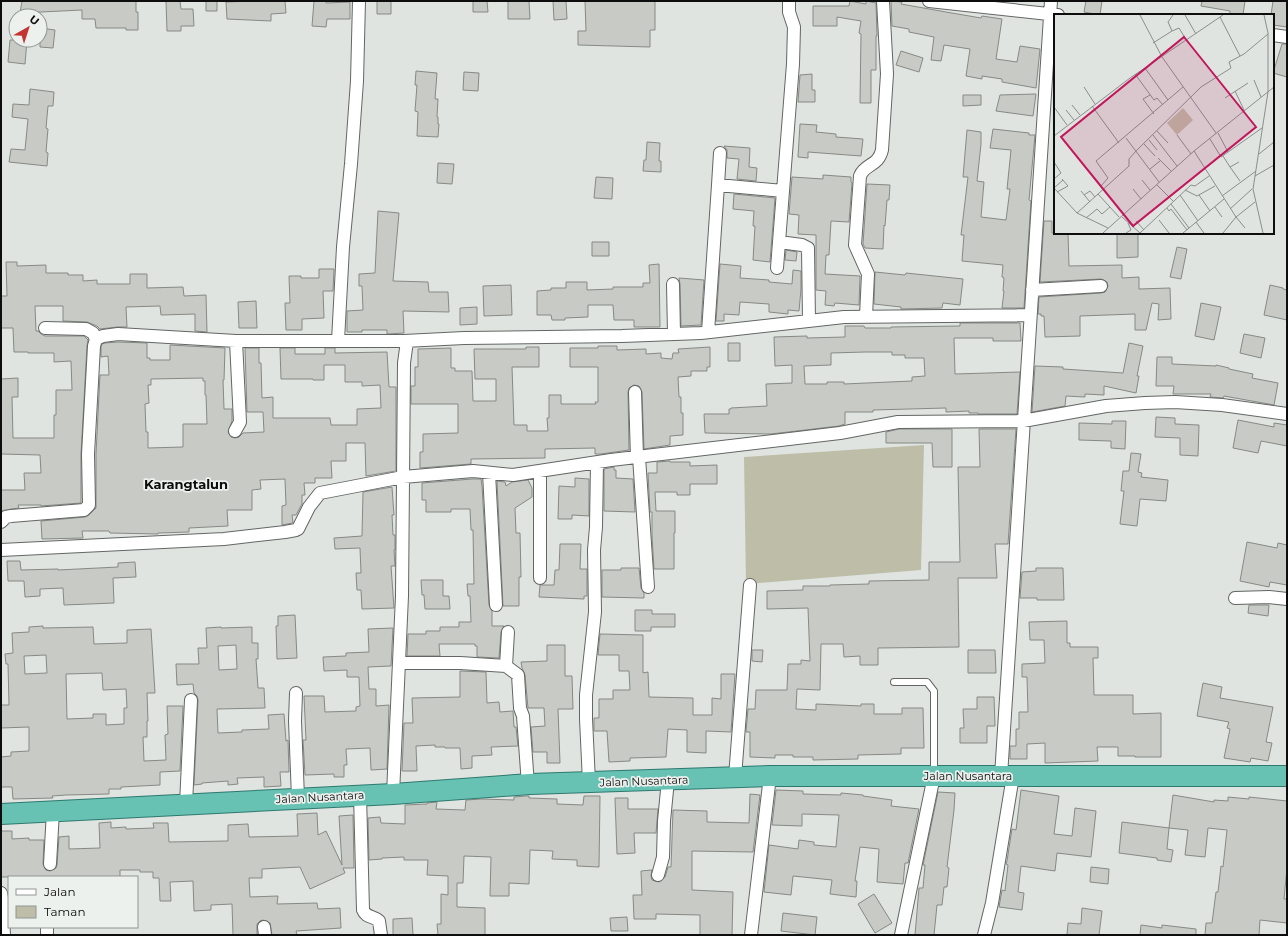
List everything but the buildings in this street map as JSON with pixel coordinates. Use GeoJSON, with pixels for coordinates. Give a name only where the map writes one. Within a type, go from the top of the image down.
{"type":"FeatureCollection","features":[{"type":"Feature","properties":{"kind":"highway","name":"Jalan Nusantara"},"geometry":{"type":"LineString","coordinates":[[1,814],[393,794],[528,784],[735,777],[1287,776]]}},
{"type":"Feature","properties":{"kind":"street"},"geometry":{"type":"LineString","coordinates":[[338,340],[343,247],[358,81],[358,1]]}},
{"type":"Feature","properties":{"kind":"street"},"geometry":{"type":"LineString","coordinates":[[777,268],[793,64],[794,27],[789,12],[789,1]]}},
{"type":"Feature","properties":{"kind":"street"},"geometry":{"type":"LineString","coordinates":[[866,316],[868,274],[855,245],[860,176],[864,169],[878,160],[882,150],[887,74],[883,1]]}},
{"type":"Feature","properties":{"kind":"street"},"geometry":{"type":"LineString","coordinates":[[929,1],[1054,15]]}},
{"type":"Feature","properties":{"kind":"street"},"geometry":{"type":"LineString","coordinates":[[984,935],[992,903],[1007,776],[1023,421],[1054,15],[1051,1]]}},
{"type":"Feature","properties":{"kind":"street"},"geometry":{"type":"LineString","coordinates":[[1274,35],[1287,36]]}},
{"type":"Feature","properties":{"kind":"street"},"geometry":{"type":"LineString","coordinates":[[708,332],[720,154]]}},
{"type":"Feature","properties":{"kind":"street"},"geometry":{"type":"LineString","coordinates":[[718,185],[783,191]]}},
{"type":"Feature","properties":{"kind":"street"},"geometry":{"type":"LineString","coordinates":[[779,242],[802,245],[808,248],[809,321]]}},
{"type":"Feature","properties":{"kind":"street"},"geometry":{"type":"LineString","coordinates":[[673,284],[674,334]]}},
{"type":"Feature","properties":{"kind":"street"},"geometry":{"type":"LineString","coordinates":[[1032,290],[1101,286]]}},
{"type":"Feature","properties":{"kind":"street"},"geometry":{"type":"LineString","coordinates":[[96,339],[103,336],[118,334],[236,341],[407,341],[464,338],[622,336],[708,332],[844,317],[1030,315]]}},
{"type":"Feature","properties":{"kind":"street"},"geometry":{"type":"LineString","coordinates":[[1,522],[6,517],[11,516],[84,510],[89,505],[89,432],[96,339],[93,333],[86,329],[45,328]]}},
{"type":"Feature","properties":{"kind":"street"},"geometry":{"type":"LineString","coordinates":[[235,431],[240,422],[236,341]]}},
{"type":"Feature","properties":{"kind":"street"},"geometry":{"type":"LineString","coordinates":[[393,794],[402,596],[404,363],[407,341]]}},
{"type":"Feature","properties":{"kind":"street"},"geometry":{"type":"LineString","coordinates":[[635,392],[638,457],[648,587]]}},
{"type":"Feature","properties":{"kind":"street"},"geometry":{"type":"LineString","coordinates":[[1,550],[224,538],[296,530],[300,526],[309,507],[320,493],[403,477],[473,471],[513,475],[638,457],[840,433],[898,422],[1023,421],[1106,406],[1175,402],[1222,405],[1287,414]]}},
{"type":"Feature","properties":{"kind":"street"},"geometry":{"type":"LineString","coordinates":[[590,782],[586,695],[595,612],[594,550],[596,527],[597,463]]}},
{"type":"Feature","properties":{"kind":"street"},"geometry":{"type":"LineString","coordinates":[[540,471],[540,578]]}},
{"type":"Feature","properties":{"kind":"street"},"geometry":{"type":"LineString","coordinates":[[489,473],[496,605]]}},
{"type":"Feature","properties":{"kind":"street"},"geometry":{"type":"LineString","coordinates":[[735,777],[750,585]]}},
{"type":"Feature","properties":{"kind":"street"},"geometry":{"type":"LineString","coordinates":[[1235,598],[1269,597],[1287,599]]}},
{"type":"Feature","properties":{"kind":"street"},"geometry":{"type":"LineString","coordinates":[[506,666],[508,632]]}},
{"type":"Feature","properties":{"kind":"street"},"geometry":{"type":"LineString","coordinates":[[399,664],[460,663],[506,666],[508,669],[516,673],[519,678],[520,708],[523,716],[528,784]]}},
{"type":"Feature","properties":{"kind":"street"},"geometry":{"type":"LineString","coordinates":[[296,693],[295,721],[298,798]]}},
{"type":"Feature","properties":{"kind":"street"},"geometry":{"type":"LineString","coordinates":[[186,804],[191,700]]}},
{"type":"Feature","properties":{"kind":"street"},"geometry":{"type":"LineString","coordinates":[[751,935],[770,776]]}},
{"type":"Feature","properties":{"kind":"street"},"geometry":{"type":"LineString","coordinates":[[901,935],[934,776]]}},
{"type":"Feature","properties":{"kind":"street"},"geometry":{"type":"LineString","coordinates":[[658,875],[663,857],[664,821],[668,780]]}},
{"type":"Feature","properties":{"kind":"street"},"geometry":{"type":"LineString","coordinates":[[360,795],[363,910],[365,915],[379,921],[381,935]]}},
{"type":"Feature","properties":{"kind":"street"},"geometry":{"type":"LineString","coordinates":[[50,864],[53,811]]}},
{"type":"Feature","properties":{"kind":"street"},"geometry":{"type":"LineString","coordinates":[[1,893],[4,935]]}},
{"type":"Feature","properties":{"kind":"lane"},"geometry":{"type":"LineString","coordinates":[[894,682],[927,682],[934,691],[934,776]]}},
{"type":"Feature","properties":{"kind":"green space"},"geometry":{"type":"Polygon","coordinates":[[[924,445],[921,570],[746,584],[744,457],[924,445]]]}},
{"type":"Feature","properties":{"kind":"district","name":"Karangtalun"},"geometry":{"type":"Point","coordinates":[186,484]}}]}
